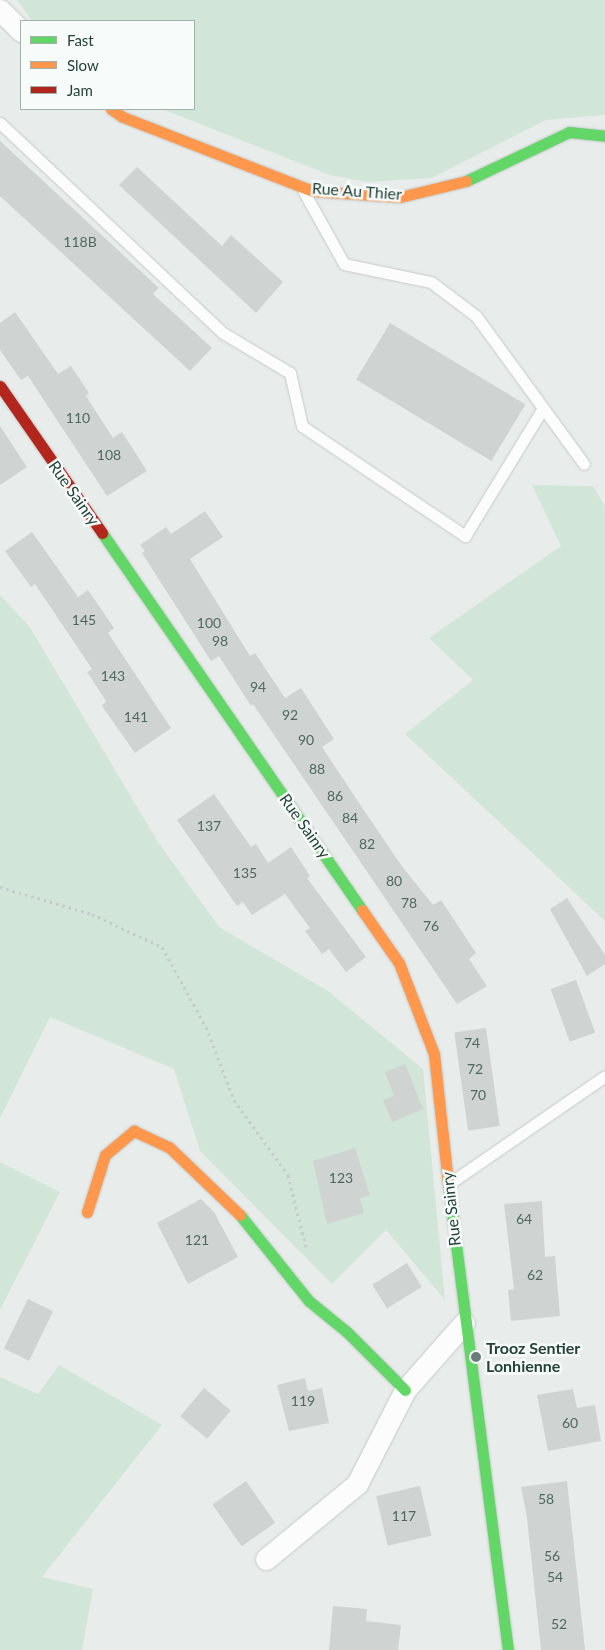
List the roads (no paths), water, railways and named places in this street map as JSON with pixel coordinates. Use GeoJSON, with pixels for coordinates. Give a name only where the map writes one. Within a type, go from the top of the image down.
{"type":"FeatureCollection","features":[{"type":"Feature","properties":{"kind":"street"},"geometry":{"type":"LineString","coordinates":[[0,10],[20,30]]}},
{"type":"Feature","properties":{"kind":"street","name":"Rue Au Thier"},"geometry":{"type":"LineString","coordinates":[[113,110],[124,117],[313,191],[400,197],[460,184],[570,132],[605,136]]}},
{"type":"Feature","properties":{"kind":"street","name":"Rue Sainry"},"geometry":{"type":"LineString","coordinates":[[0,386],[400,963],[434,1054],[464,1323],[508,1650]]}},
{"type":"Feature","properties":{"kind":"street"},"geometry":{"type":"LineString","coordinates":[[87,1212],[105,1155],[134,1131],[169,1148],[253,1227],[309,1300],[347,1332],[405,1390]]}},
{"type":"Feature","properties":{"kind":"street"},"geometry":{"type":"LineString","coordinates":[[266,1559],[357,1484],[405,1390],[464,1323]]}},
{"type":"Feature","properties":{"kind":"lane"},"geometry":{"type":"LineString","coordinates":[[0,123],[224,333],[290,373],[302,426],[465,536],[543,408]]}},
{"type":"Feature","properties":{"kind":"lane"},"geometry":{"type":"LineString","coordinates":[[301,186],[344,264],[431,282],[476,316],[584,464]]}},
{"type":"Feature","properties":{"kind":"lane"},"geometry":{"type":"LineString","coordinates":[[448,1184],[605,1076]]}},
{"type":"Feature","properties":{"kind":"place","name":"Trooz Sentier Lonhienne"},"geometry":{"type":"Point","coordinates":[476,1357]}}]}
